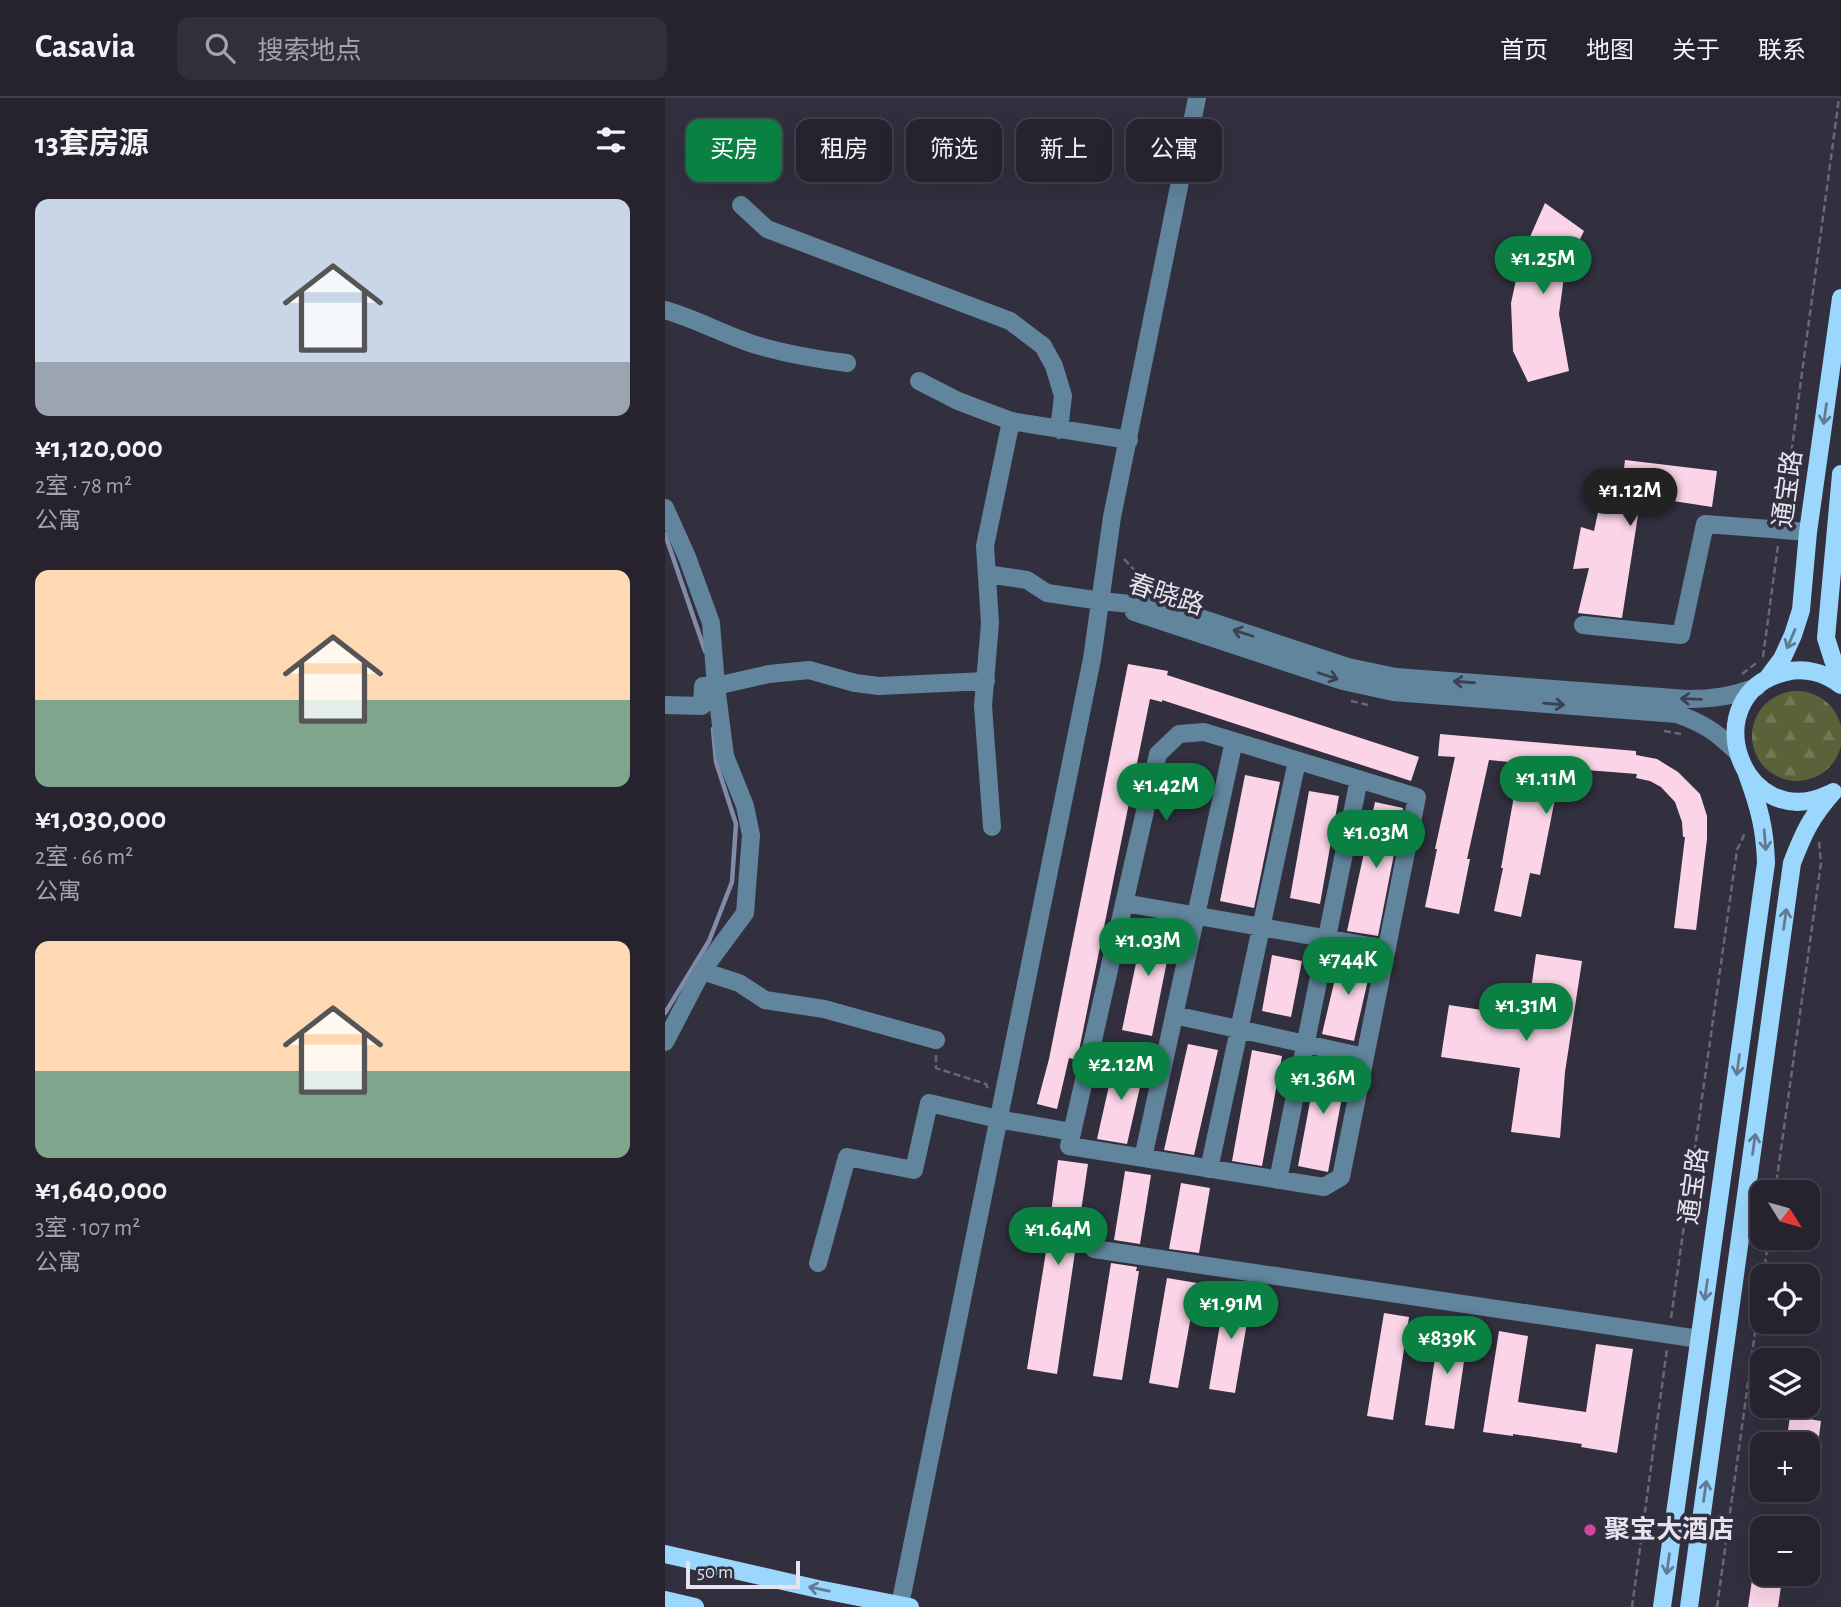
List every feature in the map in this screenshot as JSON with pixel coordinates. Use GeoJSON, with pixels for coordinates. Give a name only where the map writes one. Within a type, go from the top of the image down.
{"type":"FeatureCollection","features":[{"type":"Feature","properties":{"kind":"main road","name":"通宝路"},"geometry":{"type":"LineString","coordinates":[[1662,1607],[1766,863],[1765,835],[1759,806],[1737,752],[1735,740],[1738,717],[1742,705],[1782,659],[1801,610],[1808,532],[1841,298]]}},
{"type":"Feature","properties":{"kind":"main road"},"geometry":{"type":"LineString","coordinates":[[1841,474],[1826,638],[1841,679]]}},
{"type":"Feature","properties":{"kind":"main road"},"geometry":{"type":"LineString","coordinates":[[1762,683],[1790,671],[1802,670],[1825,675],[1841,685]]}},
{"type":"Feature","properties":{"kind":"main road"},"geometry":{"type":"LineString","coordinates":[[1747,774],[1765,791],[1787,800],[1811,800],[1837,789]]}},
{"type":"Feature","properties":{"kind":"main road","name":"通宝路"},"geometry":{"type":"LineString","coordinates":[[1689,1607],[1792,863],[1816,811],[1837,789]]}},
{"type":"Feature","properties":{"kind":"main road"},"geometry":{"type":"LineString","coordinates":[[665,1554],[818,1590],[905,1606]]}},
{"type":"Feature","properties":{"kind":"main road"},"geometry":{"type":"LineString","coordinates":[[665,1600],[695,1607]]}},
{"type":"Feature","properties":{"kind":"street"},"geometry":{"type":"LineString","coordinates":[[905,1606],[998,1119],[1092,659],[1112,517],[1197,98]]}},
{"type":"Feature","properties":{"kind":"street"},"geometry":{"type":"LineString","coordinates":[[741,205],[767,229],[1010,321],[1043,346],[1054,366],[1063,396],[1059,430]]}},
{"type":"Feature","properties":{"kind":"street"},"geometry":{"type":"LineString","coordinates":[[665,310],[754,344],[801,357],[847,363]]}},
{"type":"Feature","properties":{"kind":"street"},"geometry":{"type":"LineString","coordinates":[[919,381],[958,401],[1011,421],[1129,440]]}},
{"type":"Feature","properties":{"kind":"street"},"geometry":{"type":"LineString","coordinates":[[992,827],[983,706],[991,623],[985,546],[1011,421]]}},
{"type":"Feature","properties":{"kind":"street"},"geometry":{"type":"LineString","coordinates":[[665,508],[687,557],[711,623],[725,756],[745,806],[751,835],[745,912],[702,971],[665,1042]]}},
{"type":"Feature","properties":{"kind":"street"},"geometry":{"type":"LineString","coordinates":[[1583,625],[1681,635],[1705,524],[1808,532]]}},
{"type":"Feature","properties":{"kind":"street"},"geometry":{"type":"LineString","coordinates":[[987,574],[1027,580],[1047,593],[1101,601]]}},
{"type":"Feature","properties":{"kind":"street","name":"春晓路"},"geometry":{"type":"LineString","coordinates":[[1101,601],[1170,608],[1347,667],[1396,677],[1712,699],[1735,695],[1762,683]]}},
{"type":"Feature","properties":{"kind":"street","name":"春晓路"},"geometry":{"type":"LineString","coordinates":[[1101,601],[1343,681],[1394,692],[1677,714],[1700,722],[1717,733],[1737,752]]}},
{"type":"Feature","properties":{"kind":"street"},"geometry":{"type":"LineString","coordinates":[[665,705],[702,706],[703,686],[809,670],[855,683],[879,686],[986,681]]}},
{"type":"Feature","properties":{"kind":"street"},"geometry":{"type":"LineString","coordinates":[[1204,732],[1234,741],[1417,797],[1341,1177],[1324,1187],[1069,1146],[1158,754],[1179,734],[1204,732]]}},
{"type":"Feature","properties":{"kind":"street"},"geometry":{"type":"LineString","coordinates":[[1143,1158],[1234,741]]}},
{"type":"Feature","properties":{"kind":"street"},"geometry":{"type":"LineString","coordinates":[[1209,1169],[1297,761]]}},
{"type":"Feature","properties":{"kind":"street"},"geometry":{"type":"LineString","coordinates":[[1278,1180],[1359,779]]}},
{"type":"Feature","properties":{"kind":"street"},"geometry":{"type":"LineString","coordinates":[[1124,904],[1387,949]]}},
{"type":"Feature","properties":{"kind":"street"},"geometry":{"type":"LineString","coordinates":[[702,971],[739,983],[765,1000],[824,1009],[936,1040]]}},
{"type":"Feature","properties":{"kind":"street"},"geometry":{"type":"LineString","coordinates":[[1174,1015],[1365,1056]]}},
{"type":"Feature","properties":{"kind":"street"},"geometry":{"type":"LineString","coordinates":[[818,1263],[847,1157],[914,1170],[929,1103],[1072,1132]]}},
{"type":"Feature","properties":{"kind":"street"},"geometry":{"type":"LineString","coordinates":[[1094,1249],[1699,1339]]}},
{"type":"Feature","properties":{"kind":"path"},"geometry":{"type":"LineString","coordinates":[[1741,675],[1763,658],[1839,98]]}},
{"type":"Feature","properties":{"kind":"path"},"geometry":{"type":"LineString","coordinates":[[1110,544],[1154,592]]}},
{"type":"Feature","properties":{"kind":"path"},"geometry":{"type":"LineString","coordinates":[[1632,1607],[1737,850],[1759,806]]}},
{"type":"Feature","properties":{"kind":"path"},"geometry":{"type":"LineString","coordinates":[[1777,1180],[1821,863],[1818,837]]}},
{"type":"Feature","properties":{"kind":"path"},"geometry":{"type":"LineString","coordinates":[[936,1040],[936,1068],[986,1084],[998,1119]]}},
{"type":"Feature","properties":{"kind":"path"},"geometry":{"type":"LineString","coordinates":[[1717,1607],[1755,1334]]}},
{"type":"Feature","properties":{"kind":"green space"},"geometry":{"type":"Polygon","coordinates":[[[1797,691],[1814,695],[1829,704],[1838,719],[1842,736],[1838,753],[1829,768],[1814,777],[1797,781],[1780,777],[1765,768],[1756,753],[1752,736],[1756,719],[1765,704],[1780,695],[1797,691]]]}},
{"type":"Feature","properties":{"kind":"building"},"geometry":{"type":"Polygon","coordinates":[[[1545,203],[1584,231],[1565,269],[1559,314],[1569,371],[1528,382],[1513,351],[1511,303],[1521,257],[1545,203]]]}},
{"type":"Feature","properties":{"kind":"building"},"geometry":{"type":"Polygon","coordinates":[[[1625,460],[1717,471],[1712,507],[1641,496],[1622,618],[1578,613],[1589,568],[1573,569],[1581,527],[1594,531],[1604,484],[1622,485],[1625,460]]]}},
{"type":"Feature","properties":{"kind":"building"},"geometry":{"type":"Polygon","coordinates":[[[1128,664],[1168,671],[1167,675],[1419,757],[1411,781],[1162,700],[1150,699],[1077,1060],[1069,1058],[1057,1109],[1037,1104],[1049,1059],[1128,664]]]}},
{"type":"Feature","properties":{"kind":"building"},"geometry":{"type":"Polygon","coordinates":[[[1440,734],[1636,751],[1636,755],[1657,759],[1678,772],[1700,794],[1707,816],[1707,839],[1696,930],[1674,928],[1685,837],[1675,802],[1661,787],[1636,778],[1637,774],[1561,768],[1540,875],[1530,873],[1521,917],[1494,911],[1520,763],[1489,760],[1467,859],[1470,859],[1459,914],[1425,907],[1455,757],[1438,756],[1440,734]]]}},
{"type":"Feature","properties":{"kind":"building"},"geometry":{"type":"Polygon","coordinates":[[[1245,775],[1280,782],[1254,908],[1220,901],[1245,775]]]}},
{"type":"Feature","properties":{"kind":"building"},"geometry":{"type":"Polygon","coordinates":[[[1309,791],[1339,796],[1320,904],[1290,898],[1309,791]]]}},
{"type":"Feature","properties":{"kind":"building"},"geometry":{"type":"Polygon","coordinates":[[[1375,802],[1403,808],[1378,936],[1347,931],[1375,802]]]}},
{"type":"Feature","properties":{"kind":"building"},"geometry":{"type":"Polygon","coordinates":[[[1145,920],[1174,926],[1152,1036],[1122,1030],[1145,920]]]}},
{"type":"Feature","properties":{"kind":"building"},"geometry":{"type":"Polygon","coordinates":[[[1341,953],[1373,958],[1354,1041],[1322,1034],[1341,953]]]}},
{"type":"Feature","properties":{"kind":"building"},"geometry":{"type":"Polygon","coordinates":[[[1536,954],[1582,961],[1565,1072],[1560,1138],[1511,1132],[1520,1068],[1441,1057],[1449,1005],[1527,1017],[1536,954]]]}},
{"type":"Feature","properties":{"kind":"building"},"geometry":{"type":"Polygon","coordinates":[[[1272,955],[1302,961],[1291,1017],[1262,1011],[1272,955]]]}},
{"type":"Feature","properties":{"kind":"building"},"geometry":{"type":"Polygon","coordinates":[[[1188,1044],[1218,1050],[1194,1155],[1164,1150],[1188,1044]]]}},
{"type":"Feature","properties":{"kind":"building"},"geometry":{"type":"Polygon","coordinates":[[[1252,1050],[1282,1056],[1262,1166],[1232,1161],[1252,1050]]]}},
{"type":"Feature","properties":{"kind":"building"},"geometry":{"type":"Polygon","coordinates":[[[1115,1059],[1145,1065],[1127,1144],[1097,1139],[1115,1059]]]}},
{"type":"Feature","properties":{"kind":"building"},"geometry":{"type":"Polygon","coordinates":[[[1318,1059],[1348,1065],[1328,1172],[1298,1166],[1318,1059]]]}},
{"type":"Feature","properties":{"kind":"building"},"geometry":{"type":"Polygon","coordinates":[[[1058,1160],[1088,1164],[1057,1374],[1027,1369],[1058,1160]]]}},
{"type":"Feature","properties":{"kind":"building"},"geometry":{"type":"Polygon","coordinates":[[[1125,1171],[1151,1175],[1140,1244],[1114,1240],[1125,1171]]]}},
{"type":"Feature","properties":{"kind":"building"},"geometry":{"type":"Polygon","coordinates":[[[1181,1183],[1210,1188],[1199,1253],[1169,1249],[1181,1183]]]}},
{"type":"Feature","properties":{"kind":"building"},"geometry":{"type":"Polygon","coordinates":[[[1111,1263],[1137,1267],[1136,1271],[1139,1271],[1122,1380],[1093,1376],[1111,1263]]]}},
{"type":"Feature","properties":{"kind":"building"},"geometry":{"type":"Polygon","coordinates":[[[1167,1278],[1197,1283],[1178,1388],[1149,1383],[1167,1278]]]}},
{"type":"Feature","properties":{"kind":"building"},"geometry":{"type":"Polygon","coordinates":[[[1226,1289],[1252,1293],[1235,1393],[1209,1389],[1226,1289]]]}},
{"type":"Feature","properties":{"kind":"building"},"geometry":{"type":"Polygon","coordinates":[[[1384,1313],[1409,1317],[1393,1420],[1367,1416],[1384,1313]]]}},
{"type":"Feature","properties":{"kind":"building"},"geometry":{"type":"Polygon","coordinates":[[[1440,1324],[1469,1328],[1454,1429],[1425,1425],[1440,1324]]]}},
{"type":"Feature","properties":{"kind":"building"},"geometry":{"type":"Polygon","coordinates":[[[1499,1331],[1528,1336],[1518,1402],[1586,1412],[1596,1344],[1633,1349],[1617,1453],[1581,1447],[1582,1444],[1483,1432],[1499,1331]]]}},
{"type":"Feature","properties":{"kind":"building"},"geometry":{"type":"Polygon","coordinates":[[[1790,1418],[1821,1421],[1820,1432],[1788,1432],[1790,1418]]]}},
{"type":"Feature","properties":{"kind":"building"},"geometry":{"type":"Polygon","coordinates":[[[1751,1586],[1781,1586],[1778,1607],[1748,1607],[1751,1586]]]}},
{"type":"Feature","properties":{"kind":"waterway"},"geometry":{"type":"LineString","coordinates":[[665,534],[705,651]]}},
{"type":"Feature","properties":{"kind":"waterway"},"geometry":{"type":"LineString","coordinates":[[665,1013],[709,941],[732,882],[736,824],[716,762],[713,729]]}},
{"type":"Feature","properties":{"kind":"place","name":"聚宝大酒店"},"geometry":{"type":"Point","coordinates":[1590,1530]}}]}
